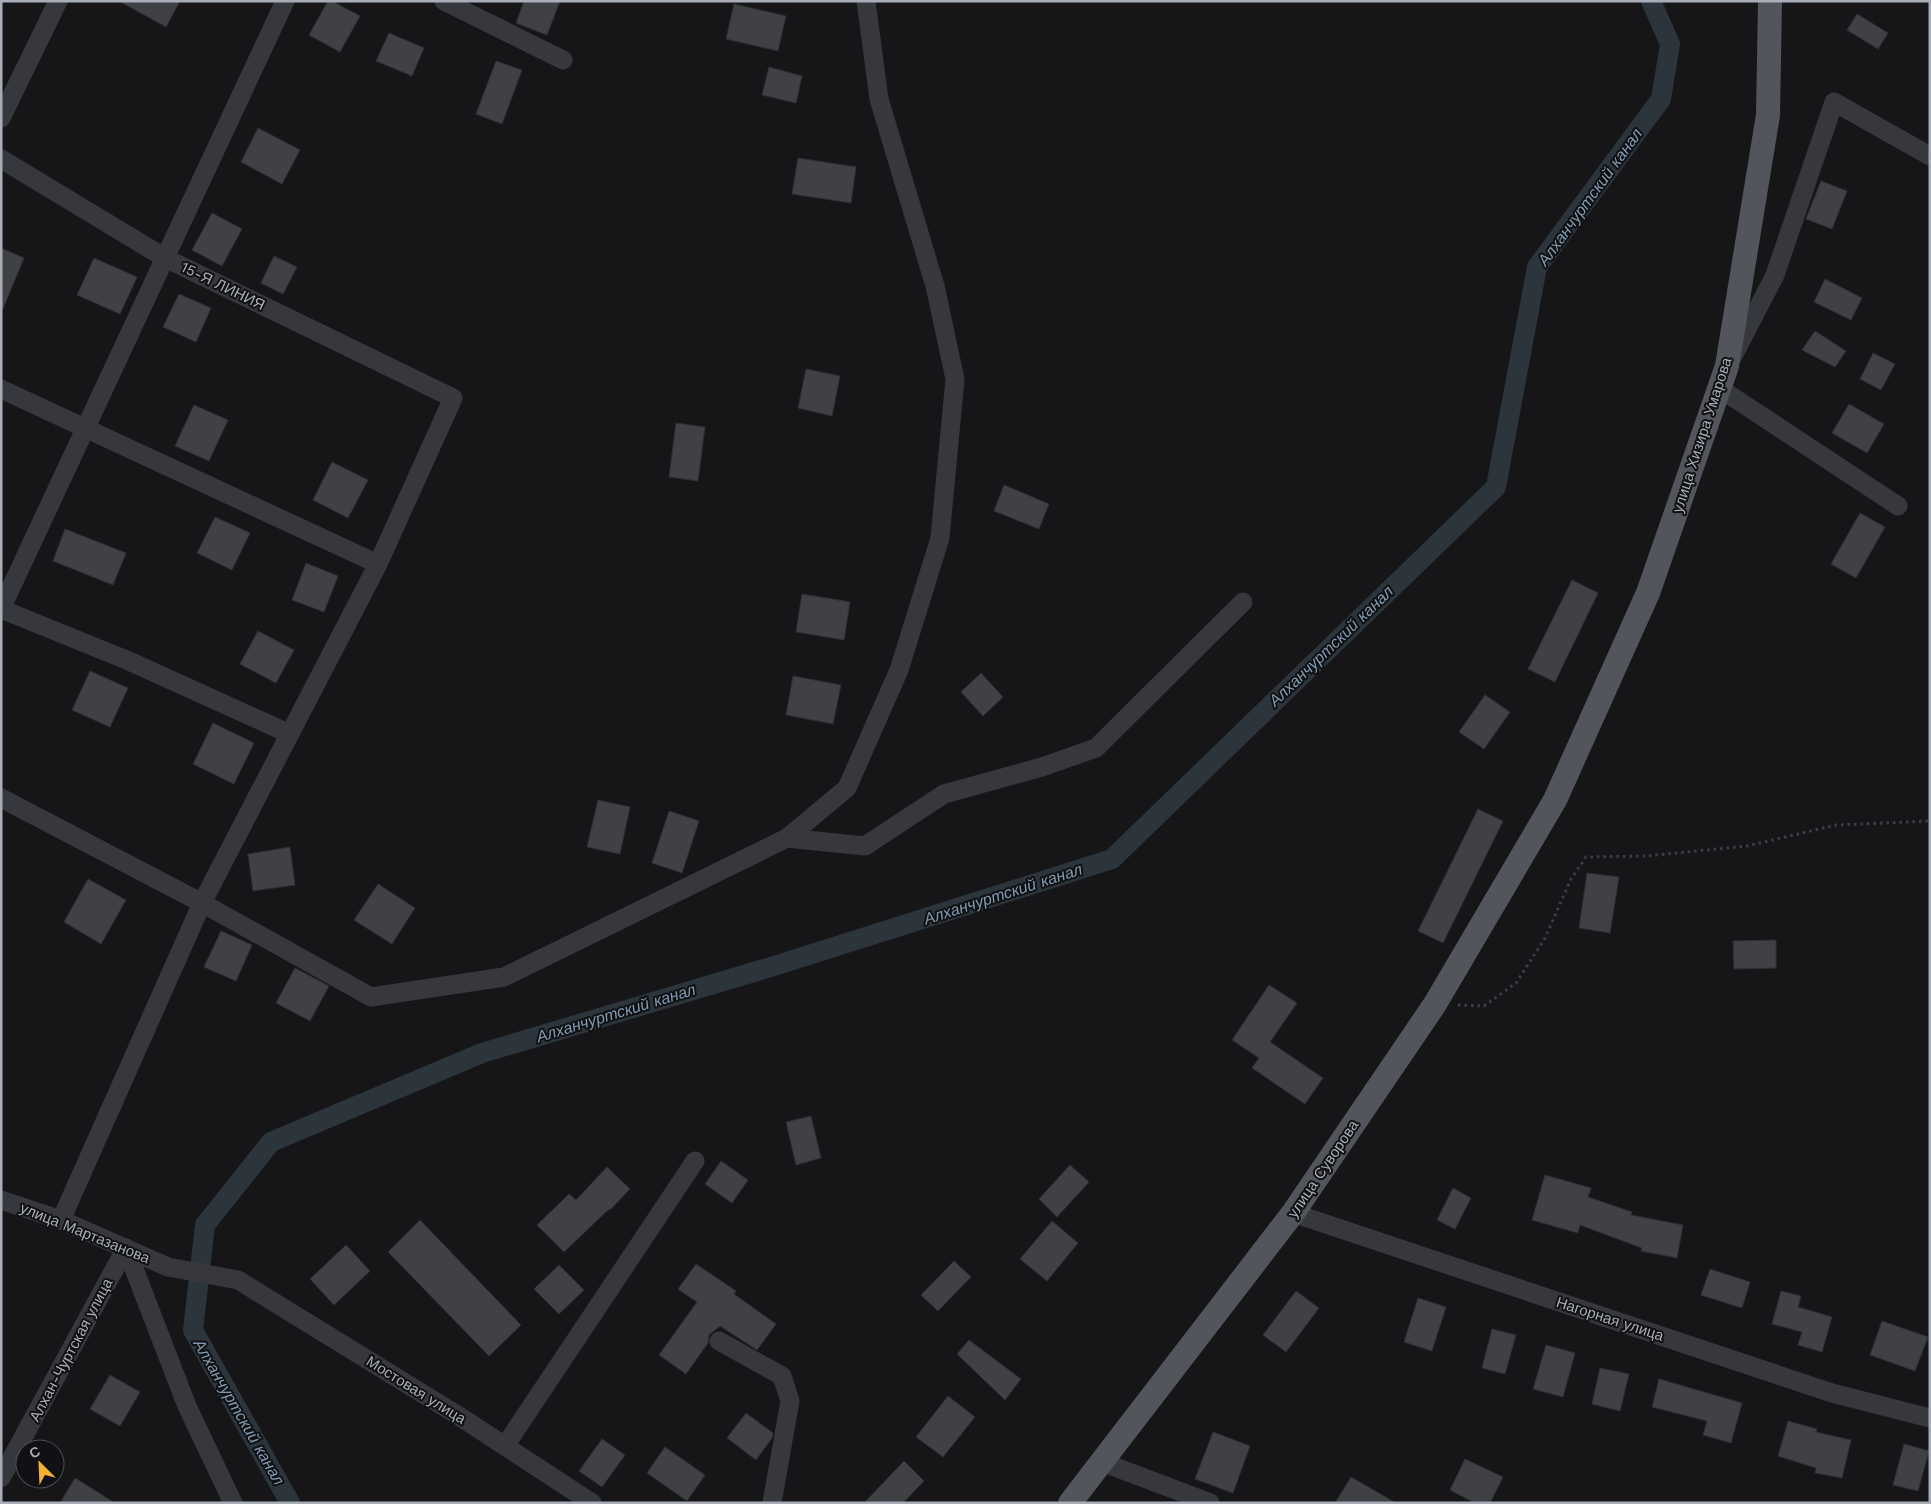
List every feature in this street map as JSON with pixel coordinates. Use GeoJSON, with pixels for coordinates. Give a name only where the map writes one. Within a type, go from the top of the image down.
{"type":"FeatureCollection","features":[{"type":"Feature","properties":{"kind":"main road","name":"улица Хизира Умарова"},"geometry":{"type":"LineString","coordinates":[[1546,815],[1555,800],[1648,593],[1723,377],[1768,115],[1770,1]]}},
{"type":"Feature","properties":{"kind":"main road","name":"улица Суворова"},"geometry":{"type":"LineString","coordinates":[[1070,1503],[1293,1214],[1435,1004],[1546,815]]}},
{"type":"Feature","properties":{"kind":"street"},"geometry":{"type":"LineString","coordinates":[[1,118],[58,1]]}},
{"type":"Feature","properties":{"kind":"street"},"geometry":{"type":"LineString","coordinates":[[284,1],[1,609],[129,661],[290,734]]}},
{"type":"Feature","properties":{"kind":"street"},"geometry":{"type":"LineString","coordinates":[[444,1],[563,60]]}},
{"type":"Feature","properties":{"kind":"street"},"geometry":{"type":"LineString","coordinates":[[1,798],[202,903],[371,997],[504,977],[787,838],[847,788],[899,670],[940,538],[955,380],[935,286],[879,99],[866,1]]}},
{"type":"Feature","properties":{"kind":"street"},"geometry":{"type":"LineString","coordinates":[[1898,506],[1723,377],[1776,276],[1834,102],[1930,156]]}},
{"type":"Feature","properties":{"kind":"street","name":"15-Я ЛИНИЯ"},"geometry":{"type":"LineString","coordinates":[[1,159],[165,258],[453,398],[378,564]]}},
{"type":"Feature","properties":{"kind":"street"},"geometry":{"type":"LineString","coordinates":[[1,390],[378,564],[202,903],[61,1220]]}},
{"type":"Feature","properties":{"kind":"street"},"geometry":{"type":"LineString","coordinates":[[787,838],[865,846],[944,794],[1042,766],[1096,748],[1243,602]]}},
{"type":"Feature","properties":{"kind":"street"},"geometry":{"type":"LineString","coordinates":[[505,1446],[560,1367],[695,1161]]}},
{"type":"Feature","properties":{"kind":"street","name":"улица Мартазанова"},"geometry":{"type":"LineString","coordinates":[[1,1200],[61,1220],[168,1267],[238,1280]]}},
{"type":"Feature","properties":{"kind":"street","name":"Нагорная улица"},"geometry":{"type":"LineString","coordinates":[[1293,1214],[1832,1393],[1930,1418]]}},
{"type":"Feature","properties":{"kind":"street"},"geometry":{"type":"LineString","coordinates":[[126,1248],[187,1406],[233,1503]]}},
{"type":"Feature","properties":{"kind":"street","name":"Алхан-Чуртская улица"},"geometry":{"type":"LineString","coordinates":[[1,1478],[126,1248]]}},
{"type":"Feature","properties":{"kind":"street","name":"Мостовая улица"},"geometry":{"type":"LineString","coordinates":[[238,1280],[505,1446],[592,1503]]}},
{"type":"Feature","properties":{"kind":"street"},"geometry":{"type":"LineString","coordinates":[[718,1341],[782,1376],[790,1401],[772,1503]]}},
{"type":"Feature","properties":{"kind":"street"},"geometry":{"type":"LineString","coordinates":[[1102,1462],[1210,1503]]}},
{"type":"Feature","properties":{"kind":"path"},"geometry":{"type":"LineString","coordinates":[[1435,1004],[1484,1006],[1516,984],[1545,938],[1571,879],[1586,857],[1646,856],[1747,846],[1836,826],[1930,821]]}},
{"type":"Feature","properties":{"kind":"building"},"geometry":{"type":"Polygon","coordinates":[[[119,1],[180,1],[166,27],[119,1]]]}},
{"type":"Feature","properties":{"kind":"building"},"geometry":{"type":"Polygon","coordinates":[[[328,1],[332,1],[360,16],[340,52],[309,35],[328,1]]]}},
{"type":"Feature","properties":{"kind":"building"},"geometry":{"type":"Polygon","coordinates":[[[524,1],[560,1],[547,35],[516,23],[524,1]]]}},
{"type":"Feature","properties":{"kind":"building"},"geometry":{"type":"Polygon","coordinates":[[[734,4],[786,16],[778,51],[726,39],[734,4]]]}},
{"type":"Feature","properties":{"kind":"building"},"geometry":{"type":"Polygon","coordinates":[[[1857,14],[1888,33],[1878,49],[1847,30],[1857,14]]]}},
{"type":"Feature","properties":{"kind":"building"},"geometry":{"type":"Polygon","coordinates":[[[389,33],[424,48],[412,76],[376,61],[389,33]]]}},
{"type":"Feature","properties":{"kind":"building"},"geometry":{"type":"Polygon","coordinates":[[[496,61],[522,70],[502,124],[476,114],[496,61]]]}},
{"type":"Feature","properties":{"kind":"building"},"geometry":{"type":"Polygon","coordinates":[[[769,67],[802,76],[796,103],[762,95],[769,67]]]}},
{"type":"Feature","properties":{"kind":"building"},"geometry":{"type":"Polygon","coordinates":[[[258,128],[300,150],[282,184],[241,162],[258,128]]]}},
{"type":"Feature","properties":{"kind":"building"},"geometry":{"type":"Polygon","coordinates":[[[798,158],[856,167],[851,203],[792,194],[798,158]]]}},
{"type":"Feature","properties":{"kind":"building"},"geometry":{"type":"Polygon","coordinates":[[[1821,181],[1847,191],[1832,229],[1806,219],[1821,181]]]}},
{"type":"Feature","properties":{"kind":"building"},"geometry":{"type":"Polygon","coordinates":[[[212,213],[242,229],[222,266],[192,250],[212,213]]]}},
{"type":"Feature","properties":{"kind":"building"},"geometry":{"type":"Polygon","coordinates":[[[1,248],[24,258],[2,311],[1,311],[1,248]]]}},
{"type":"Feature","properties":{"kind":"building"},"geometry":{"type":"Polygon","coordinates":[[[274,256],[297,267],[283,294],[261,283],[274,256]]]}},
{"type":"Feature","properties":{"kind":"building"},"geometry":{"type":"Polygon","coordinates":[[[94,258],[137,277],[120,314],[77,295],[94,258]]]}},
{"type":"Feature","properties":{"kind":"building"},"geometry":{"type":"Polygon","coordinates":[[[1825,279],[1862,298],[1851,320],[1814,302],[1825,279]]]}},
{"type":"Feature","properties":{"kind":"building"},"geometry":{"type":"Polygon","coordinates":[[[179,294],[211,308],[196,342],[163,327],[179,294]]]}},
{"type":"Feature","properties":{"kind":"building"},"geometry":{"type":"Polygon","coordinates":[[[1815,331],[1846,351],[1835,367],[1802,350],[1815,331]]]}},
{"type":"Feature","properties":{"kind":"building"},"geometry":{"type":"Polygon","coordinates":[[[1873,353],[1895,364],[1881,390],[1860,379],[1873,353]]]}},
{"type":"Feature","properties":{"kind":"building"},"geometry":{"type":"Polygon","coordinates":[[[806,369],[840,376],[832,416],[798,408],[806,369]]]}},
{"type":"Feature","properties":{"kind":"building"},"geometry":{"type":"Polygon","coordinates":[[[1849,404],[1884,424],[1867,453],[1832,433],[1849,404]]]}},
{"type":"Feature","properties":{"kind":"building"},"geometry":{"type":"Polygon","coordinates":[[[194,405],[228,420],[209,461],[175,446],[194,405]]]}},
{"type":"Feature","properties":{"kind":"building"},"geometry":{"type":"Polygon","coordinates":[[[676,423],[705,427],[698,481],[669,477],[676,423]]]}},
{"type":"Feature","properties":{"kind":"building"},"geometry":{"type":"Polygon","coordinates":[[[332,462],[368,480],[348,518],[313,500],[332,462]]]}},
{"type":"Feature","properties":{"kind":"building"},"geometry":{"type":"Polygon","coordinates":[[[1004,485],[1049,504],[1039,529],[994,511],[1004,485]]]}},
{"type":"Feature","properties":{"kind":"building"},"geometry":{"type":"Polygon","coordinates":[[[1860,513],[1885,527],[1856,578],[1831,564],[1860,513]]]}},
{"type":"Feature","properties":{"kind":"building"},"geometry":{"type":"Polygon","coordinates":[[[215,517],[250,533],[232,570],[197,553],[215,517]]]}},
{"type":"Feature","properties":{"kind":"building"},"geometry":{"type":"Polygon","coordinates":[[[65,529],[126,553],[113,585],[53,561],[65,529]]]}},
{"type":"Feature","properties":{"kind":"building"},"geometry":{"type":"Polygon","coordinates":[[[306,563],[338,576],[324,612],[292,600],[306,563]]]}},
{"type":"Feature","properties":{"kind":"building"},"geometry":{"type":"Polygon","coordinates":[[[1572,580],[1598,593],[1555,682],[1528,669],[1572,580]]]}},
{"type":"Feature","properties":{"kind":"building"},"geometry":{"type":"Polygon","coordinates":[[[802,594],[850,602],[844,640],[796,632],[802,594]]]}},
{"type":"Feature","properties":{"kind":"building"},"geometry":{"type":"Polygon","coordinates":[[[258,631],[294,650],[276,683],[240,664],[258,631]]]}},
{"type":"Feature","properties":{"kind":"building"},"geometry":{"type":"Polygon","coordinates":[[[90,671],[128,688],[110,727],[72,710],[90,671]]]}},
{"type":"Feature","properties":{"kind":"building"},"geometry":{"type":"Polygon","coordinates":[[[981,673],[1003,697],[983,716],[961,692],[981,673]]]}},
{"type":"Feature","properties":{"kind":"building"},"geometry":{"type":"Polygon","coordinates":[[[793,676],[841,685],[833,724],[786,715],[793,676]]]}},
{"type":"Feature","properties":{"kind":"building"},"geometry":{"type":"Polygon","coordinates":[[[1485,695],[1510,712],[1484,749],[1459,732],[1485,695]]]}},
{"type":"Feature","properties":{"kind":"building"},"geometry":{"type":"Polygon","coordinates":[[[213,723],[254,743],[234,784],[193,764],[213,723]]]}},
{"type":"Feature","properties":{"kind":"building"},"geometry":{"type":"Polygon","coordinates":[[[598,800],[630,807],[620,854],[587,847],[598,800]]]}},
{"type":"Feature","properties":{"kind":"building"},"geometry":{"type":"Polygon","coordinates":[[[1478,809],[1503,821],[1443,943],[1418,931],[1478,809]]]}},
{"type":"Feature","properties":{"kind":"building"},"geometry":{"type":"Polygon","coordinates":[[[669,811],[699,821],[682,873],[652,863],[669,811]]]}},
{"type":"Feature","properties":{"kind":"building"},"geometry":{"type":"Polygon","coordinates":[[[290,847],[295,885],[253,891],[248,854],[290,847]]]}},
{"type":"Feature","properties":{"kind":"building"},"geometry":{"type":"Polygon","coordinates":[[[1587,873],[1619,877],[1610,933],[1579,928],[1587,873]]]}},
{"type":"Feature","properties":{"kind":"building"},"geometry":{"type":"Polygon","coordinates":[[[88,879],[126,900],[101,944],[64,922],[88,879]]]}},
{"type":"Feature","properties":{"kind":"building"},"geometry":{"type":"Polygon","coordinates":[[[378,884],[415,908],[392,944],[354,920],[378,884]]]}},
{"type":"Feature","properties":{"kind":"building"},"geometry":{"type":"Polygon","coordinates":[[[221,931],[252,945],[236,981],[204,967],[221,931]]]}},
{"type":"Feature","properties":{"kind":"building"},"geometry":{"type":"Polygon","coordinates":[[[1776,940],[1776,968],[1734,969],[1733,941],[1776,940]]]}},
{"type":"Feature","properties":{"kind":"building"},"geometry":{"type":"Polygon","coordinates":[[[295,968],[329,986],[310,1021],[276,1003],[295,968]]]}},
{"type":"Feature","properties":{"kind":"building"},"geometry":{"type":"Polygon","coordinates":[[[1269,985],[1297,1003],[1270,1042],[1323,1078],[1305,1104],[1252,1068],[1259,1058],[1232,1040],[1269,985]]]}},
{"type":"Feature","properties":{"kind":"building"},"geometry":{"type":"Polygon","coordinates":[[[811,1116],[821,1158],[796,1165],[786,1122],[811,1116]]]}},
{"type":"Feature","properties":{"kind":"building"},"geometry":{"type":"Polygon","coordinates":[[[721,1161],[748,1180],[732,1203],[705,1184],[721,1161]]]}},
{"type":"Feature","properties":{"kind":"building"},"geometry":{"type":"Polygon","coordinates":[[[1070,1165],[1089,1182],[1057,1217],[1039,1199],[1070,1165]]]}},
{"type":"Feature","properties":{"kind":"building"},"geometry":{"type":"Polygon","coordinates":[[[607,1167],[630,1189],[564,1252],[537,1225],[569,1194],[576,1200],[607,1167]]]}},
{"type":"Feature","properties":{"kind":"building"},"geometry":{"type":"Polygon","coordinates":[[[1545,1175],[1591,1188],[1588,1197],[1632,1212],[1631,1215],[1683,1225],[1677,1258],[1641,1251],[1642,1248],[1580,1225],[1578,1233],[1532,1220],[1545,1175]]]}},
{"type":"Feature","properties":{"kind":"building"},"geometry":{"type":"Polygon","coordinates":[[[1453,1188],[1471,1198],[1455,1229],[1437,1220],[1453,1188]]]}},
{"type":"Feature","properties":{"kind":"building"},"geometry":{"type":"Polygon","coordinates":[[[420,1220],[521,1325],[489,1356],[388,1252],[420,1220]]]}},
{"type":"Feature","properties":{"kind":"building"},"geometry":{"type":"Polygon","coordinates":[[[1052,1221],[1078,1243],[1047,1281],[1020,1259],[1052,1221]]]}},
{"type":"Feature","properties":{"kind":"building"},"geometry":{"type":"Polygon","coordinates":[[[346,1245],[370,1271],[334,1305],[310,1279],[346,1245]]]}},
{"type":"Feature","properties":{"kind":"building"},"geometry":{"type":"Polygon","coordinates":[[[954,1261],[971,1277],[938,1311],[921,1295],[954,1261]]]}},
{"type":"Feature","properties":{"kind":"building"},"geometry":{"type":"Polygon","coordinates":[[[696,1264],[736,1291],[734,1294],[776,1324],[757,1350],[720,1326],[709,1335],[708,1343],[686,1374],[659,1355],[697,1302],[678,1289],[696,1264]]]}},
{"type":"Feature","properties":{"kind":"building"},"geometry":{"type":"Polygon","coordinates":[[[559,1265],[584,1290],[559,1314],[534,1289],[559,1265]]]}},
{"type":"Feature","properties":{"kind":"building"},"geometry":{"type":"Polygon","coordinates":[[[1710,1269],[1750,1282],[1742,1308],[1701,1295],[1710,1269]]]}},
{"type":"Feature","properties":{"kind":"building"},"geometry":{"type":"Polygon","coordinates":[[[1296,1291],[1319,1308],[1286,1352],[1263,1335],[1296,1291]]]}},
{"type":"Feature","properties":{"kind":"building"},"geometry":{"type":"Polygon","coordinates":[[[1781,1291],[1801,1296],[1798,1307],[1832,1317],[1822,1352],[1798,1345],[1802,1332],[1772,1324],[1781,1291]]]}},
{"type":"Feature","properties":{"kind":"building"},"geometry":{"type":"Polygon","coordinates":[[[1418,1298],[1446,1307],[1432,1351],[1404,1342],[1418,1298]]]}},
{"type":"Feature","properties":{"kind":"building"},"geometry":{"type":"Polygon","coordinates":[[[1882,1321],[1928,1337],[1915,1371],[1870,1355],[1882,1321]]]}},
{"type":"Feature","properties":{"kind":"building"},"geometry":{"type":"Polygon","coordinates":[[[1492,1329],[1516,1335],[1505,1374],[1482,1368],[1492,1329]]]}},
{"type":"Feature","properties":{"kind":"building"},"geometry":{"type":"Polygon","coordinates":[[[969,1340],[1021,1379],[1005,1400],[957,1354],[969,1340]]]}},
{"type":"Feature","properties":{"kind":"building"},"geometry":{"type":"Polygon","coordinates":[[[1546,1345],[1575,1353],[1563,1397],[1533,1389],[1546,1345]]]}},
{"type":"Feature","properties":{"kind":"building"},"geometry":{"type":"Polygon","coordinates":[[[1600,1368],[1629,1374],[1620,1411],[1592,1404],[1600,1368]]]}},
{"type":"Feature","properties":{"kind":"building"},"geometry":{"type":"Polygon","coordinates":[[[110,1375],[140,1392],[120,1426],[90,1409],[110,1375]]]}},
{"type":"Feature","properties":{"kind":"building"},"geometry":{"type":"Polygon","coordinates":[[[1659,1379],[1742,1403],[1731,1443],[1703,1435],[1707,1421],[1652,1407],[1659,1379]]]}},
{"type":"Feature","properties":{"kind":"building"},"geometry":{"type":"Polygon","coordinates":[[[948,1396],[975,1417],[943,1457],[916,1437],[948,1396]]]}},
{"type":"Feature","properties":{"kind":"building"},"geometry":{"type":"Polygon","coordinates":[[[746,1413],[773,1433],[772,1438],[756,1460],[727,1438],[746,1413]]]}},
{"type":"Feature","properties":{"kind":"building"},"geometry":{"type":"Polygon","coordinates":[[[1788,1421],[1817,1429],[1816,1432],[1851,1440],[1842,1478],[1815,1473],[1816,1468],[1778,1456],[1788,1421]]]}},
{"type":"Feature","properties":{"kind":"building"},"geometry":{"type":"Polygon","coordinates":[[[1213,1432],[1250,1446],[1233,1493],[1195,1479],[1213,1432]]]}},
{"type":"Feature","properties":{"kind":"building"},"geometry":{"type":"Polygon","coordinates":[[[602,1439],[625,1455],[602,1487],[579,1471],[602,1439]]]}},
{"type":"Feature","properties":{"kind":"building"},"geometry":{"type":"Polygon","coordinates":[[[1904,1444],[1929,1451],[1918,1491],[1893,1485],[1904,1444]]]}},
{"type":"Feature","properties":{"kind":"building"},"geometry":{"type":"Polygon","coordinates":[[[665,1447],[705,1475],[687,1501],[647,1473],[665,1447]]]}},
{"type":"Feature","properties":{"kind":"building"},"geometry":{"type":"Polygon","coordinates":[[[1465,1459],[1503,1477],[1490,1503],[1475,1503],[1450,1490],[1465,1459]]]}},
{"type":"Feature","properties":{"kind":"building"},"geometry":{"type":"Polygon","coordinates":[[[904,1461],[924,1481],[903,1503],[864,1503],[904,1461]]]}},
{"type":"Feature","properties":{"kind":"building"},"geometry":{"type":"Polygon","coordinates":[[[1351,1477],[1396,1503],[1335,1503],[1351,1477]]]}},
{"type":"Feature","properties":{"kind":"building"},"geometry":{"type":"Polygon","coordinates":[[[75,1478],[115,1503],[60,1503],[75,1478]]]}},
{"type":"Feature","properties":{"kind":"waterway","name":"Алханчуртский канал"},"geometry":{"type":"LineString","coordinates":[[290,1503],[193,1330],[205,1225],[271,1142],[482,1053],[774,966],[1112,859],[1496,487],[1537,267],[1661,99],[1670,44],[1651,1]]}}]}
